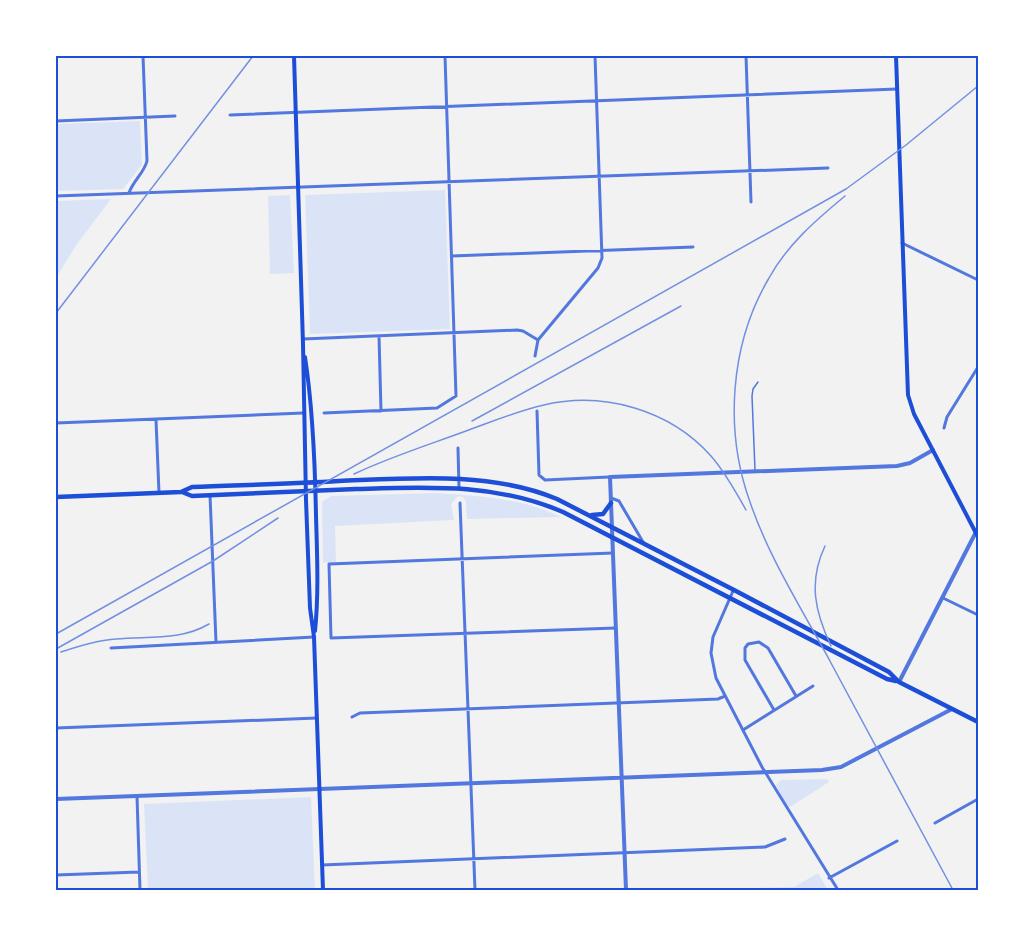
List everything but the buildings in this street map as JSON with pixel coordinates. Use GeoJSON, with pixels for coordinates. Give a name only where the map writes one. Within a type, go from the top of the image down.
{"type":"FeatureCollection","features":[{"type":"Feature","properties":{"kind":"main road"},"geometry":{"type":"LineString","coordinates":[[294,56],[305,483],[310,609],[314,637],[323,891]]}},
{"type":"Feature","properties":{"kind":"main road"},"geometry":{"type":"LineString","coordinates":[[896,56],[907,389],[912,408],[978,532]]}},
{"type":"Feature","properties":{"kind":"main road"},"geometry":{"type":"LineString","coordinates":[[303,344],[310,385],[314,453],[317,572],[314,637]]}},
{"type":"Feature","properties":{"kind":"main road"},"geometry":{"type":"LineString","coordinates":[[56,497],[181,492],[192,487],[357,481],[459,480],[497,482],[527,488],[551,496],[800,624],[889,672],[899,682]]}},
{"type":"Feature","properties":{"kind":"main road"},"geometry":{"type":"LineString","coordinates":[[181,492],[192,496],[315,490],[459,488],[497,492],[536,501],[613,537],[840,656],[887,679],[899,682],[978,722]]}},
{"type":"Feature","properties":{"kind":"main road"},"geometry":{"type":"LineString","coordinates":[[583,512],[601,515],[608,509],[611,501]]}},
{"type":"Feature","properties":{"kind":"street"},"geometry":{"type":"LineString","coordinates":[[129,194],[132,184],[146,165],[143,56]]}},
{"type":"Feature","properties":{"kind":"street"},"geometry":{"type":"LineString","coordinates":[[324,413],[437,408],[456,396],[445,56]]}},
{"type":"Feature","properties":{"kind":"street"},"geometry":{"type":"LineString","coordinates":[[535,356],[538,340],[598,268],[602,251],[595,56]]}},
{"type":"Feature","properties":{"kind":"street"},"geometry":{"type":"LineString","coordinates":[[746,56],[751,202]]}},
{"type":"Feature","properties":{"kind":"street"},"geometry":{"type":"LineString","coordinates":[[230,116],[897,89]]}},
{"type":"Feature","properties":{"kind":"street"},"geometry":{"type":"LineString","coordinates":[[56,121],[176,116]]}},
{"type":"Feature","properties":{"kind":"street"},"geometry":{"type":"LineString","coordinates":[[56,196],[828,168]]}},
{"type":"Feature","properties":{"kind":"street"},"geometry":{"type":"LineString","coordinates":[[902,243],[978,280]]}},
{"type":"Feature","properties":{"kind":"street"},"geometry":{"type":"LineString","coordinates":[[451,256],[693,247]]}},
{"type":"Feature","properties":{"kind":"street"},"geometry":{"type":"LineString","coordinates":[[303,339],[517,330],[538,340]]}},
{"type":"Feature","properties":{"kind":"street"},"geometry":{"type":"LineString","coordinates":[[379,336],[381,411]]}},
{"type":"Feature","properties":{"kind":"street"},"geometry":{"type":"LineString","coordinates":[[944,428],[947,417],[978,367]]}},
{"type":"Feature","properties":{"kind":"street"},"geometry":{"type":"LineString","coordinates":[[537,411],[539,475],[545,480],[897,466],[910,463],[933,450]]}},
{"type":"Feature","properties":{"kind":"street"},"geometry":{"type":"LineString","coordinates":[[56,423],[303,413]]}},
{"type":"Feature","properties":{"kind":"street"},"geometry":{"type":"LineString","coordinates":[[156,420],[159,493]]}},
{"type":"Feature","properties":{"kind":"street"},"geometry":{"type":"LineString","coordinates":[[458,448],[459,488]]}},
{"type":"Feature","properties":{"kind":"street"},"geometry":{"type":"LineString","coordinates":[[610,477],[626,891]]}},
{"type":"Feature","properties":{"kind":"street"},"geometry":{"type":"LineString","coordinates":[[210,495],[216,642]]}},
{"type":"Feature","properties":{"kind":"street"},"geometry":{"type":"LineString","coordinates":[[611,501],[619,501],[644,544]]}},
{"type":"Feature","properties":{"kind":"street"},"geometry":{"type":"LineString","coordinates":[[460,503],[475,891]]}},
{"type":"Feature","properties":{"kind":"street"},"geometry":{"type":"LineString","coordinates":[[899,682],[978,532]]}},
{"type":"Feature","properties":{"kind":"street"},"geometry":{"type":"LineString","coordinates":[[613,553],[329,564],[331,638],[616,628]]}},
{"type":"Feature","properties":{"kind":"street"},"geometry":{"type":"LineString","coordinates":[[734,590],[715,629],[712,645],[714,669],[725,696],[766,773],[837,891]]}},
{"type":"Feature","properties":{"kind":"street"},"geometry":{"type":"LineString","coordinates":[[943,597],[978,615]]}},
{"type":"Feature","properties":{"kind":"street"},"geometry":{"type":"LineString","coordinates":[[111,648],[314,637]]}},
{"type":"Feature","properties":{"kind":"street"},"geometry":{"type":"LineString","coordinates":[[774,710],[745,660],[745,648],[748,644],[759,642],[768,648],[796,696]]}},
{"type":"Feature","properties":{"kind":"street"},"geometry":{"type":"LineString","coordinates":[[743,730],[813,686]]}},
{"type":"Feature","properties":{"kind":"street"},"geometry":{"type":"LineString","coordinates":[[352,717],[360,713],[718,699],[725,696]]}},
{"type":"Feature","properties":{"kind":"street"},"geometry":{"type":"LineString","coordinates":[[56,800],[822,770],[842,767],[953,709]]}},
{"type":"Feature","properties":{"kind":"street"},"geometry":{"type":"LineString","coordinates":[[56,728],[317,718]]}},
{"type":"Feature","properties":{"kind":"street"},"geometry":{"type":"LineString","coordinates":[[137,796],[140,891]]}},
{"type":"Feature","properties":{"kind":"street"},"geometry":{"type":"LineString","coordinates":[[935,823],[978,799]]}},
{"type":"Feature","properties":{"kind":"street"},"geometry":{"type":"LineString","coordinates":[[322,865],[765,847],[785,839]]}},
{"type":"Feature","properties":{"kind":"street"},"geometry":{"type":"LineString","coordinates":[[829,878],[897,841]]}},
{"type":"Feature","properties":{"kind":"street"},"geometry":{"type":"LineString","coordinates":[[56,875],[139,872]]}},
{"type":"Feature","properties":{"kind":"lane"},"geometry":{"type":"LineString","coordinates":[[755,471],[752,396],[753,389],[758,382]]}},
{"type":"Feature","properties":{"kind":"shaded area"},"geometry":{"type":"Polygon","coordinates":[[[140,121],[142,165],[123,189],[56,191],[56,124],[140,121]]]}},
{"type":"Feature","properties":{"kind":"shaded area"},"geometry":{"type":"Polygon","coordinates":[[[445,190],[450,329],[310,334],[305,195],[445,190]]]}},
{"type":"Feature","properties":{"kind":"shaded area"},"geometry":{"type":"Polygon","coordinates":[[[290,195],[294,273],[270,274],[268,196],[290,195]]]}},
{"type":"Feature","properties":{"kind":"shaded area"},"geometry":{"type":"Polygon","coordinates":[[[111,199],[77,244],[56,278],[56,201],[111,199]]]}},
{"type":"Feature","properties":{"kind":"shaded area"},"geometry":{"type":"Polygon","coordinates":[[[436,493],[516,502],[561,517],[467,519],[466,502],[463,497],[458,496],[451,504],[454,520],[335,526],[336,562],[323,563],[322,502],[331,496],[436,493]]]}},
{"type":"Feature","properties":{"kind":"shaded area"},"geometry":{"type":"Polygon","coordinates":[[[827,779],[829,782],[790,807],[787,806],[776,785],[781,780],[827,779]]]}},
{"type":"Feature","properties":{"kind":"shaded area"},"geometry":{"type":"Polygon","coordinates":[[[311,797],[315,890],[148,890],[144,804],[311,797]]]}},
{"type":"Feature","properties":{"kind":"shaded area"},"geometry":{"type":"Polygon","coordinates":[[[818,873],[828,890],[681,890],[794,887],[818,873]]]}},
{"type":"Feature","properties":{"kind":"railway"},"geometry":{"type":"LineString","coordinates":[[56,313],[253,56]]}},
{"type":"Feature","properties":{"kind":"railway"},"geometry":{"type":"LineString","coordinates":[[56,634],[846,189],[906,145],[978,86]]}},
{"type":"Feature","properties":{"kind":"railway"},"geometry":{"type":"LineString","coordinates":[[845,196],[793,244],[776,266],[756,304],[746,331],[735,388],[734,417],[737,446],[750,502],[777,564],[953,890]]}},
{"type":"Feature","properties":{"kind":"railway"},"geometry":{"type":"LineString","coordinates":[[472,421],[681,306]]}},
{"type":"Feature","properties":{"kind":"railway"},"geometry":{"type":"LineString","coordinates":[[354,474],[524,410],[567,401],[612,403],[656,416],[695,440],[726,475],[746,510]]}},
{"type":"Feature","properties":{"kind":"railway"},"geometry":{"type":"LineString","coordinates":[[56,649],[213,561],[278,518]]}},
{"type":"Feature","properties":{"kind":"railway"},"geometry":{"type":"LineString","coordinates":[[825,546],[815,584],[821,621],[831,646]]}},
{"type":"Feature","properties":{"kind":"railway"},"geometry":{"type":"LineString","coordinates":[[61,652],[109,640],[164,637],[187,633],[209,624]]}}]}
